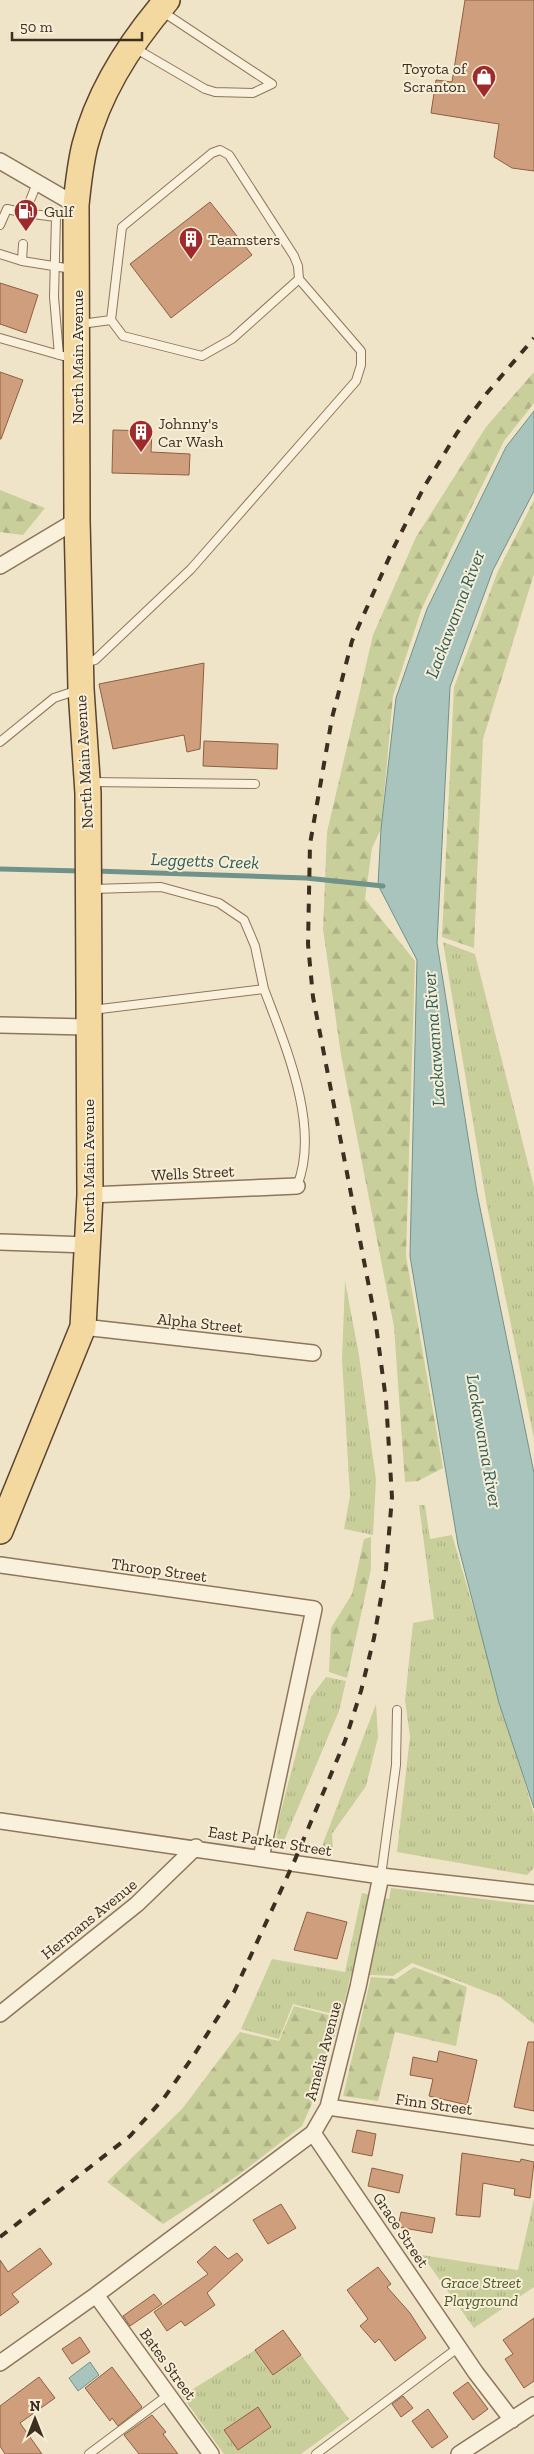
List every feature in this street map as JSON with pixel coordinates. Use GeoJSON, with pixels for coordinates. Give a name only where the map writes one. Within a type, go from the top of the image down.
{"type":"FeatureCollection","features":[{"type":"Feature","properties":{"kind":"main road","name":"North Main Avenue"},"geometry":{"type":"LineString","coordinates":[[0,1531],[83,1327],[88,1245],[90,1196],[87,782],[81,689],[77,520],[68,358],[76,325],[66,267],[80,171],[92,122],[106,89],[132,46],[163,5]]}},
{"type":"Feature","properties":{"kind":"street"},"geometry":{"type":"LineString","coordinates":[[0,161],[76,205]]}},
{"type":"Feature","properties":{"kind":"street"},"geometry":{"type":"LineString","coordinates":[[0,566],[77,520]]}},
{"type":"Feature","properties":{"kind":"street"},"geometry":{"type":"LineString","coordinates":[[0,1025],[88,1018]]}},
{"type":"Feature","properties":{"kind":"street","name":"Wells Street"},"geometry":{"type":"LineString","coordinates":[[90,1196],[297,1186]]}},
{"type":"Feature","properties":{"kind":"street"},"geometry":{"type":"LineString","coordinates":[[0,1242],[88,1245]]}},
{"type":"Feature","properties":{"kind":"street","name":"Alpha Street"},"geometry":{"type":"LineString","coordinates":[[83,1327],[313,1353]]}},
{"type":"Feature","properties":{"kind":"street","name":"Throop Street"},"geometry":{"type":"LineString","coordinates":[[0,1566],[314,1608],[261,1858]]}},
{"type":"Feature","properties":{"kind":"street","name":"East Parker Street"},"geometry":{"type":"LineString","coordinates":[[0,1821],[381,1876],[530,1893]]}},
{"type":"Feature","properties":{"kind":"street","name":"Hermans Avenue"},"geometry":{"type":"LineString","coordinates":[[0,2014],[137,1904],[196,1848]]}},
{"type":"Feature","properties":{"kind":"street","name":"Amelia Avenue"},"geometry":{"type":"LineString","coordinates":[[0,2363],[96,2295],[314,2133],[328,2107],[358,1987],[381,1876]]}},
{"type":"Feature","properties":{"kind":"street","name":"Finn Street"},"geometry":{"type":"LineString","coordinates":[[328,2107],[534,2137]]}},
{"type":"Feature","properties":{"kind":"street","name":"Grace Street"},"geometry":{"type":"LineString","coordinates":[[314,2133],[459,2347],[512,2420]]}},
{"type":"Feature","properties":{"kind":"street","name":"Bates Street"},"geometry":{"type":"LineString","coordinates":[[96,2295],[211,2454]]}},
{"type":"Feature","properties":{"kind":"street"},"geometry":{"type":"LineString","coordinates":[[459,2454],[534,2405]]}},
{"type":"Feature","properties":{"kind":"lane"},"geometry":{"type":"LineString","coordinates":[[132,46],[205,89],[215,92],[253,93],[272,84],[163,5]]}},
{"type":"Feature","properties":{"kind":"lane"},"geometry":{"type":"LineString","coordinates":[[80,664],[95,660],[191,569],[356,381],[361,365],[361,351],[299,279],[298,266],[294,256],[229,155],[220,150],[212,153],[122,227],[111,320],[123,336],[202,356],[232,339],[299,279]]}},
{"type":"Feature","properties":{"kind":"lane"},"geometry":{"type":"LineString","coordinates":[[24,221],[25,212],[37,183]]}},
{"type":"Feature","properties":{"kind":"lane"},"geometry":{"type":"LineString","coordinates":[[0,225],[7,209],[56,217],[66,267],[54,297],[68,358],[0,338]]}},
{"type":"Feature","properties":{"kind":"lane"},"geometry":{"type":"LineString","coordinates":[[22,261],[23,244]]}},
{"type":"Feature","properties":{"kind":"lane"},"geometry":{"type":"LineString","coordinates":[[0,254],[22,261],[66,267]]}},
{"type":"Feature","properties":{"kind":"lane"},"geometry":{"type":"LineString","coordinates":[[76,325],[111,320]]}},
{"type":"Feature","properties":{"kind":"lane"},"geometry":{"type":"LineString","coordinates":[[0,742],[54,698],[81,689]]}},
{"type":"Feature","properties":{"kind":"lane"},"geometry":{"type":"LineString","coordinates":[[87,782],[255,784]]}},
{"type":"Feature","properties":{"kind":"lane"},"geometry":{"type":"LineString","coordinates":[[88,886],[161,887],[220,903],[244,920],[255,946],[264,988],[298,1089],[306,1146],[304,1169],[297,1186]]}},
{"type":"Feature","properties":{"kind":"lane"},"geometry":{"type":"LineString","coordinates":[[88,1018],[264,988]]}},
{"type":"Feature","properties":{"kind":"lane","name":"Amelia Avenue"},"geometry":{"type":"LineString","coordinates":[[381,1876],[396,1765],[397,1710]]}},
{"type":"Feature","properties":{"kind":"lane"},"geometry":{"type":"LineString","coordinates":[[316,2454],[459,2347]]}},
{"type":"Feature","properties":{"kind":"lane"},"geometry":{"type":"LineString","coordinates":[[89,2454],[168,2395]]}},
{"type":"Feature","properties":{"kind":"green space"},"geometry":{"type":"Polygon","coordinates":[[[534,372],[534,403],[504,441],[422,608],[393,696],[381,829],[372,848],[365,899],[415,961],[406,1256],[443,1468],[418,1481],[405,1482],[394,1327],[341,1055],[323,929],[327,832],[373,635],[416,537],[486,427],[534,372]]]}},
{"type":"Feature","properties":{"kind":"green space"},"geometry":{"type":"Polygon","coordinates":[[[0,490],[45,508],[23,535],[0,532],[0,490]]]}},
{"type":"Feature","properties":{"kind":"green space"},"geometry":{"type":"Polygon","coordinates":[[[534,500],[534,574],[483,739],[474,948],[442,937],[454,687],[498,571],[534,500]]]}},
{"type":"Feature","properties":{"kind":"green space"},"geometry":{"type":"Polygon","coordinates":[[[443,942],[475,954],[534,1187],[534,1439],[487,1206],[443,942]]]}},
{"type":"Feature","properties":{"kind":"green space"},"geometry":{"type":"Polygon","coordinates":[[[345,1281],[359,1355],[376,1480],[373,1535],[344,1529],[350,1496],[342,1359],[345,1281]]]}},
{"type":"Feature","properties":{"kind":"green space"},"geometry":{"type":"Polygon","coordinates":[[[419,1505],[425,1505],[430,1539],[452,1535],[534,1814],[534,1868],[527,1875],[397,1852],[410,1736],[405,1700],[413,1623],[434,1619],[419,1505]]]}},
{"type":"Feature","properties":{"kind":"green space"},"geometry":{"type":"Polygon","coordinates":[[[371,1537],[371,1569],[347,1678],[329,1672],[331,1628],[352,1594],[364,1539],[371,1537]]]}},
{"type":"Feature","properties":{"kind":"green space"},"geometry":{"type":"Polygon","coordinates":[[[326,1677],[346,1681],[339,1711],[284,1841],[276,1840],[279,1818],[311,1697],[326,1677]]]}},
{"type":"Feature","properties":{"kind":"green space"},"geometry":{"type":"Polygon","coordinates":[[[376,1704],[378,1737],[366,1786],[332,1834],[333,1850],[322,1846],[376,1704]]]}},
{"type":"Feature","properties":{"kind":"green space"},"geometry":{"type":"Polygon","coordinates":[[[391,1888],[534,1905],[534,2024],[500,1997],[412,1963],[393,1976],[351,1974],[341,2016],[293,2004],[279,2039],[241,2029],[272,1959],[345,1972],[362,1893],[389,1899],[391,1888]]]}},
{"type":"Feature","properties":{"kind":"green space"},"geometry":{"type":"Polygon","coordinates":[[[414,1967],[467,1987],[456,2046],[395,2032],[378,2101],[343,2096],[371,1977],[396,1979],[414,1967]]]}},
{"type":"Feature","properties":{"kind":"green space"},"geometry":{"type":"Polygon","coordinates":[[[294,2006],[340,2018],[317,2092],[302,2126],[237,2176],[163,2224],[107,2182],[182,2109],[240,2032],[279,2041],[294,2006]]]}},
{"type":"Feature","properties":{"kind":"green space","name":"Grace Street Playground"},"geometry":{"type":"Polygon","coordinates":[[[534,2199],[534,2287],[474,2328],[422,2255],[518,2270],[534,2199]]]}},
{"type":"Feature","properties":{"kind":"green space"},"geometry":{"type":"Polygon","coordinates":[[[255,2350],[273,2375],[301,2355],[349,2419],[301,2454],[224,2454],[182,2396],[255,2350]],[[258,2407],[224,2430],[238,2450],[271,2427],[258,2407]]]}},
{"type":"Feature","properties":{"kind":"water","name":"Lackawanna River"},"geometry":{"type":"Polygon","coordinates":[[[534,411],[534,491],[493,570],[450,687],[437,943],[477,1193],[534,1473],[534,1808],[499,1703],[458,1545],[410,1256],[417,960],[378,885],[381,829],[396,698],[427,609],[506,447],[534,411]]]}},
{"type":"Feature","properties":{"kind":"water"},"geometry":{"type":"Polygon","coordinates":[[[90,2362],[99,2375],[78,2391],[69,2378],[90,2362]]]}},
{"type":"Feature","properties":{"kind":"building","name":"Toyota of Scranton"},"geometry":{"type":"Polygon","coordinates":[[[465,0],[534,0],[534,171],[512,168],[494,157],[499,124],[431,113],[436,80],[452,82],[465,0]]]}},
{"type":"Feature","properties":{"kind":"building","name":"Teamsters"},"geometry":{"type":"Polygon","coordinates":[[[210,202],[252,255],[171,318],[130,264],[210,202]]]}},
{"type":"Feature","properties":{"kind":"building"},"geometry":{"type":"Polygon","coordinates":[[[0,283],[38,295],[26,333],[0,324],[0,283]]]}},
{"type":"Feature","properties":{"kind":"building"},"geometry":{"type":"Polygon","coordinates":[[[0,372],[23,380],[1,439],[0,439],[0,372]]]}},
{"type":"Feature","properties":{"kind":"building","name":"Johnny's Car Wash"},"geometry":{"type":"Polygon","coordinates":[[[113,430],[152,431],[151,452],[190,454],[189,475],[112,473],[113,430]]]}},
{"type":"Feature","properties":{"kind":"building"},"geometry":{"type":"Polygon","coordinates":[[[204,663],[200,749],[187,752],[184,735],[113,749],[99,684],[204,663]]]}},
{"type":"Feature","properties":{"kind":"building"},"geometry":{"type":"Polygon","coordinates":[[[204,741],[278,744],[277,769],[203,766],[204,741]]]}},
{"type":"Feature","properties":{"kind":"building"},"geometry":{"type":"Polygon","coordinates":[[[307,1912],[347,1922],[337,1959],[294,1950],[307,1912]]]}},
{"type":"Feature","properties":{"kind":"building"},"geometry":{"type":"Polygon","coordinates":[[[528,2042],[534,2042],[534,2111],[514,2107],[528,2042]]]}},
{"type":"Feature","properties":{"kind":"building"},"geometry":{"type":"Polygon","coordinates":[[[439,2051],[477,2060],[467,2105],[429,2096],[433,2079],[410,2075],[413,2057],[437,2062],[439,2051]]]}},
{"type":"Feature","properties":{"kind":"building"},"geometry":{"type":"Polygon","coordinates":[[[357,2130],[376,2134],[372,2156],[352,2152],[357,2130]]]}},
{"type":"Feature","properties":{"kind":"building"},"geometry":{"type":"Polygon","coordinates":[[[462,2153],[520,2162],[521,2159],[534,2162],[530,2198],[514,2195],[515,2189],[483,2183],[480,2217],[456,2215],[462,2153]]]}},
{"type":"Feature","properties":{"kind":"building"},"geometry":{"type":"Polygon","coordinates":[[[372,2168],[403,2175],[399,2193],[368,2186],[372,2168]]]}},
{"type":"Feature","properties":{"kind":"building"},"geometry":{"type":"Polygon","coordinates":[[[281,2204],[296,2228],[268,2244],[253,2220],[281,2204]]]}},
{"type":"Feature","properties":{"kind":"building"},"geometry":{"type":"Polygon","coordinates":[[[401,2212],[435,2218],[432,2233],[398,2227],[401,2212]]]}},
{"type":"Feature","properties":{"kind":"building"},"geometry":{"type":"Polygon","coordinates":[[[215,2246],[228,2259],[237,2253],[243,2260],[207,2293],[215,2305],[185,2326],[181,2321],[167,2331],[154,2312],[208,2274],[197,2262],[215,2246]]]}},
{"type":"Feature","properties":{"kind":"building"},"geometry":{"type":"Polygon","coordinates":[[[40,2248],[52,2264],[12,2294],[19,2302],[0,2316],[0,2260],[8,2272],[40,2248]]]}},
{"type":"Feature","properties":{"kind":"building"},"geometry":{"type":"Polygon","coordinates":[[[378,2267],[391,2284],[387,2287],[410,2313],[426,2338],[395,2361],[379,2339],[375,2343],[360,2326],[368,2319],[347,2290],[378,2267]]]}},
{"type":"Feature","properties":{"kind":"building"},"geometry":{"type":"Polygon","coordinates":[[[154,2294],[162,2304],[130,2326],[123,2316],[154,2294]]]}},
{"type":"Feature","properties":{"kind":"building"},"geometry":{"type":"Polygon","coordinates":[[[534,2318],[534,2381],[524,2388],[505,2359],[513,2354],[503,2340],[534,2318]]]}},
{"type":"Feature","properties":{"kind":"building"},"geometry":{"type":"Polygon","coordinates":[[[283,2330],[301,2355],[273,2375],[255,2350],[283,2330]]]}},
{"type":"Feature","properties":{"kind":"building"},"geometry":{"type":"Polygon","coordinates":[[[80,2337],[90,2352],[72,2364],[62,2349],[80,2337]]]}},
{"type":"Feature","properties":{"kind":"building"},"geometry":{"type":"Polygon","coordinates":[[[112,2367],[142,2407],[118,2426],[112,2418],[110,2421],[85,2388],[112,2367]]]}},
{"type":"Feature","properties":{"kind":"building"},"geometry":{"type":"Polygon","coordinates":[[[39,2377],[55,2398],[20,2423],[42,2454],[5,2454],[0,2446],[0,2406],[39,2377]]]}},
{"type":"Feature","properties":{"kind":"building"},"geometry":{"type":"Polygon","coordinates":[[[468,2382],[488,2409],[473,2420],[453,2393],[468,2382]]]}},
{"type":"Feature","properties":{"kind":"building"},"geometry":{"type":"Polygon","coordinates":[[[403,2396],[413,2408],[401,2417],[392,2404],[403,2396]]]}},
{"type":"Feature","properties":{"kind":"building"},"geometry":{"type":"Polygon","coordinates":[[[258,2407],[271,2427],[238,2450],[224,2430],[258,2407]]]}},
{"type":"Feature","properties":{"kind":"building"},"geometry":{"type":"Polygon","coordinates":[[[428,2409],[448,2437],[432,2448],[412,2421],[428,2409]]]}},
{"type":"Feature","properties":{"kind":"building"},"geometry":{"type":"Polygon","coordinates":[[[152,2415],[166,2432],[163,2434],[178,2454],[139,2454],[124,2435],[152,2415]]]}},
{"type":"Feature","properties":{"kind":"waterway","name":"Leggetts Creek"},"geometry":{"type":"LineString","coordinates":[[0,869],[81,871]]}},
{"type":"Feature","properties":{"kind":"waterway","name":"Leggetts Creek"},"geometry":{"type":"LineString","coordinates":[[95,871],[306,878],[383,886]]}},
{"type":"Feature","properties":{"kind":"railway"},"geometry":{"type":"LineString","coordinates":[[0,2237],[130,2136],[164,2098],[192,2058],[234,1992],[294,1862],[345,1741],[361,1691],[374,1638],[386,1569],[392,1497],[386,1400],[375,1318],[313,997],[308,944],[310,844],[332,718],[352,641],[393,549],[424,487],[457,433],[487,393],[534,338]]}},
{"type":"Feature","properties":{"kind":"place","name":"Toyota of Scranton"},"geometry":{"type":"Point","coordinates":[484,98]}},
{"type":"Feature","properties":{"kind":"place","name":"Gulf"},"geometry":{"type":"Point","coordinates":[26,232]}},
{"type":"Feature","properties":{"kind":"place","name":"Teamsters"},"geometry":{"type":"Point","coordinates":[191,260]}},
{"type":"Feature","properties":{"kind":"place","name":"Johnny's Car Wash"},"geometry":{"type":"Point","coordinates":[141,453]}}]}
